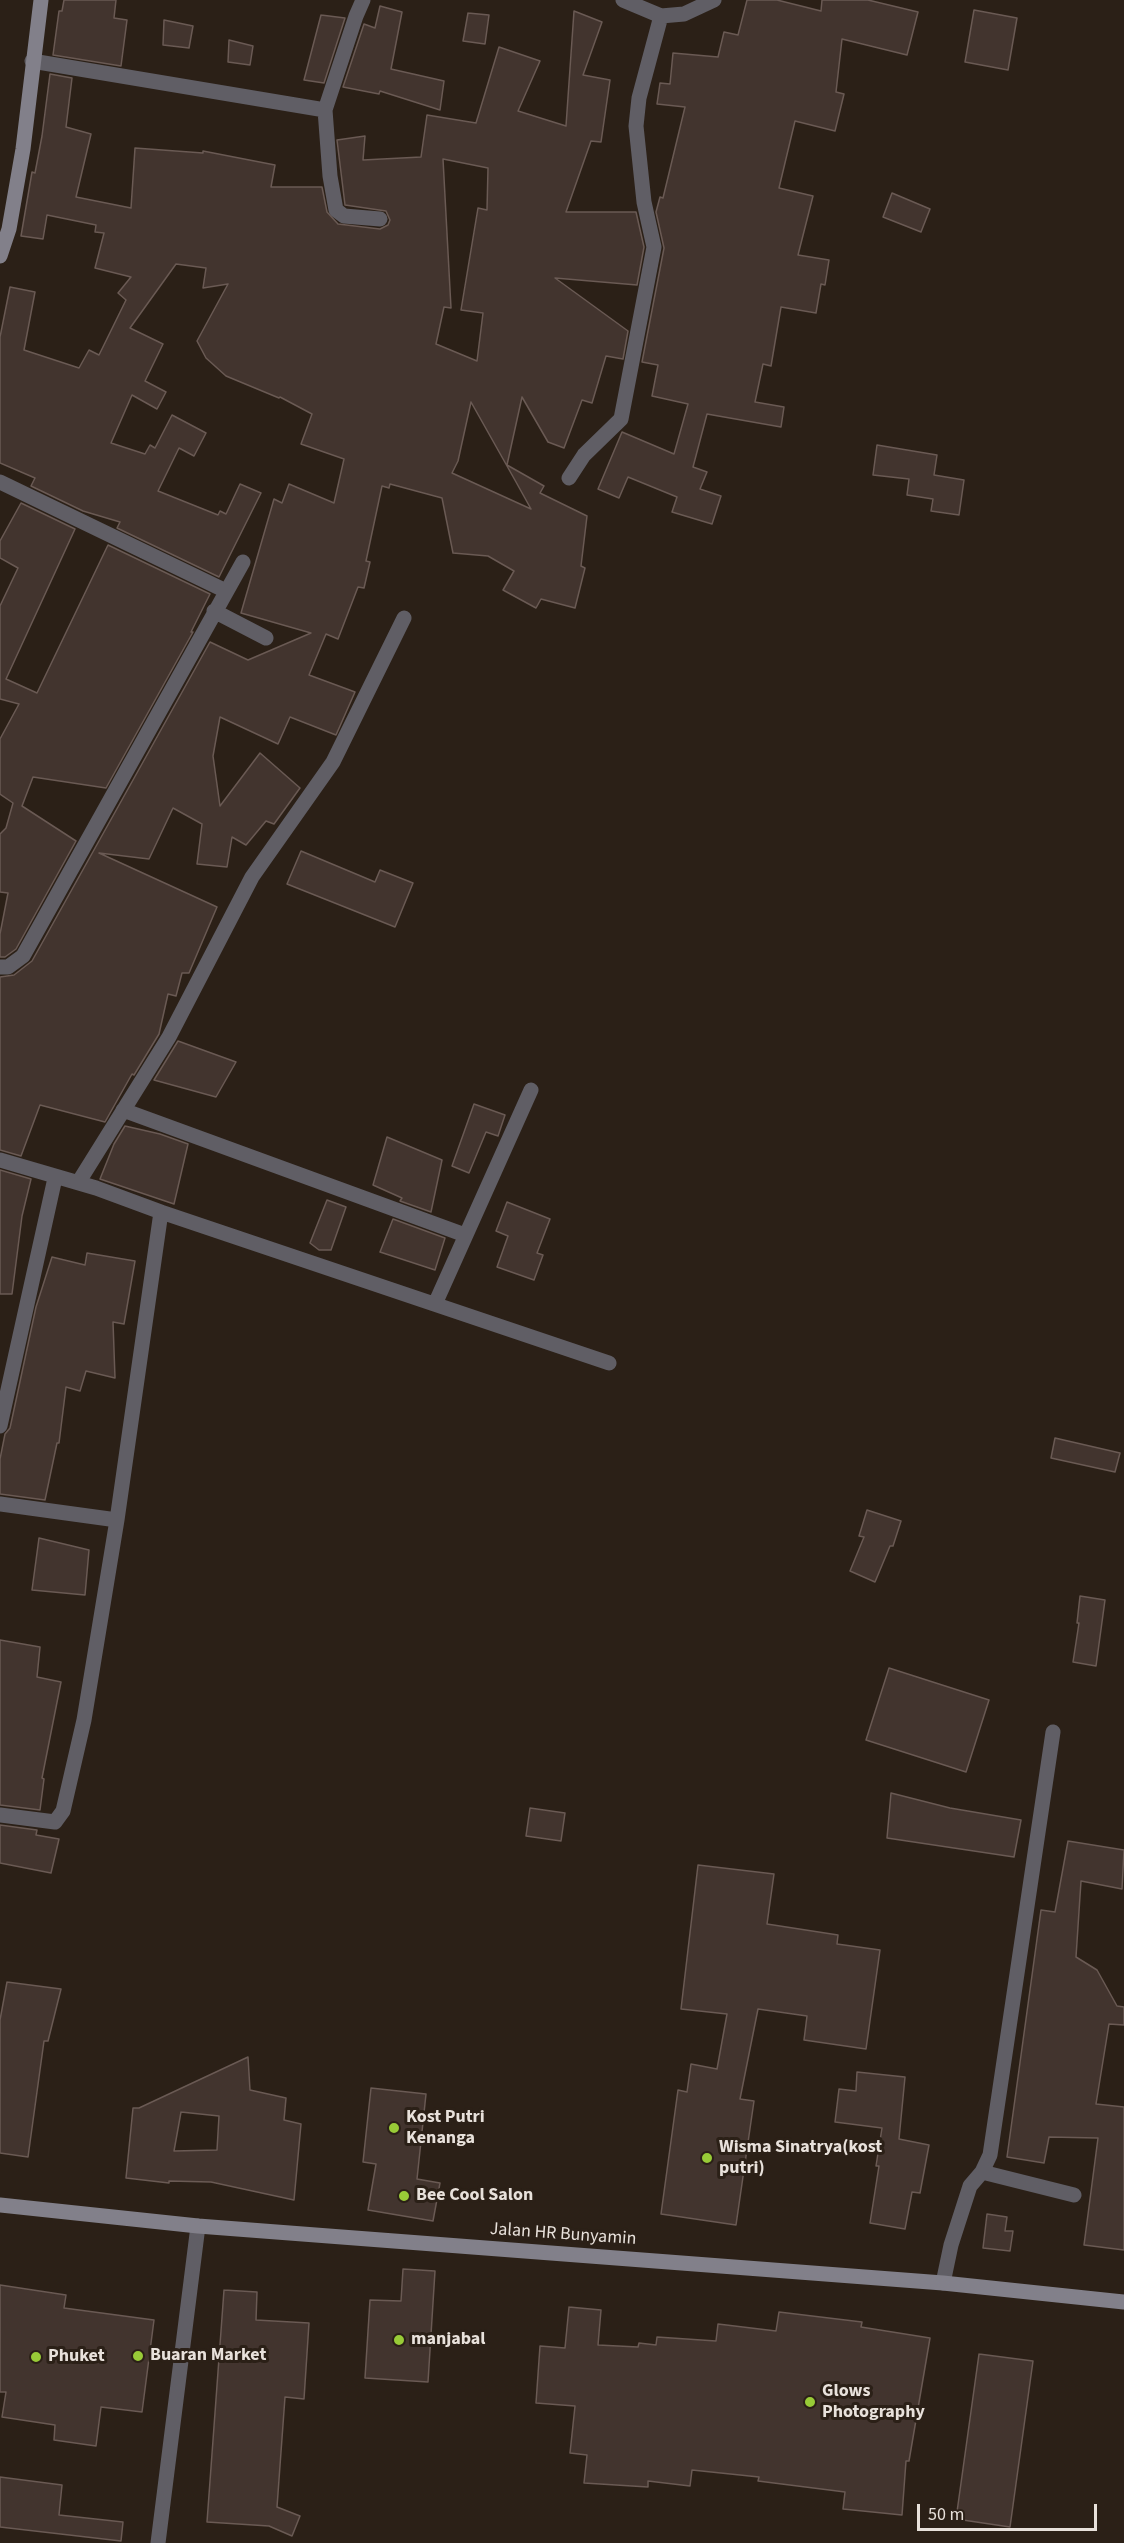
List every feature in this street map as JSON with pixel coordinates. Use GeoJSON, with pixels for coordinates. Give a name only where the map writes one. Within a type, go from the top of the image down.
{"type":"FeatureCollection","features":[{"type":"Feature","properties":{"kind":"main road"},"geometry":{"type":"LineString","coordinates":[[0,256],[9,230],[23,149],[41,0]]}},
{"type":"Feature","properties":{"kind":"main road","name":"Jalan HR Bunyamin"},"geometry":{"type":"LineString","coordinates":[[0,2205],[198,2226],[943,2283],[1124,2302]]}},
{"type":"Feature","properties":{"kind":"street"},"geometry":{"type":"LineString","coordinates":[[363,0],[325,110],[330,176],[336,210],[344,216],[380,219]]}},
{"type":"Feature","properties":{"kind":"street"},"geometry":{"type":"LineString","coordinates":[[623,0],[661,16],[684,14],[714,0]]}},
{"type":"Feature","properties":{"kind":"street"},"geometry":{"type":"LineString","coordinates":[[569,478],[584,455],[621,419],[654,247],[644,202],[636,126],[639,98],[661,16]]}},
{"type":"Feature","properties":{"kind":"street"},"geometry":{"type":"LineString","coordinates":[[32,61],[325,110]]}},
{"type":"Feature","properties":{"kind":"street"},"geometry":{"type":"LineString","coordinates":[[0,482],[226,591]]}},
{"type":"Feature","properties":{"kind":"street"},"geometry":{"type":"LineString","coordinates":[[0,967],[8,967],[23,956],[243,562]]}},
{"type":"Feature","properties":{"kind":"street"},"geometry":{"type":"LineString","coordinates":[[214,611],[266,638]]}},
{"type":"Feature","properties":{"kind":"street"},"geometry":{"type":"LineString","coordinates":[[78,1183],[169,1037],[252,877],[333,762],[404,618]]}},
{"type":"Feature","properties":{"kind":"street"},"geometry":{"type":"LineString","coordinates":[[435,1304],[531,1090]]}},
{"type":"Feature","properties":{"kind":"street"},"geometry":{"type":"LineString","coordinates":[[123,1110],[465,1235]]}},
{"type":"Feature","properties":{"kind":"street"},"geometry":{"type":"LineString","coordinates":[[0,1160],[78,1183],[609,1363]]}},
{"type":"Feature","properties":{"kind":"street"},"geometry":{"type":"LineString","coordinates":[[0,1426],[55,1178]]}},
{"type":"Feature","properties":{"kind":"street"},"geometry":{"type":"LineString","coordinates":[[0,1815],[56,1822],[63,1811],[84,1720],[117,1520],[160,1212]]}},
{"type":"Feature","properties":{"kind":"street"},"geometry":{"type":"LineString","coordinates":[[0,1504],[117,1520]]}},
{"type":"Feature","properties":{"kind":"street"},"geometry":{"type":"LineString","coordinates":[[943,2283],[951,2245],[970,2186],[982,2172],[990,2155],[1053,1732]]}},
{"type":"Feature","properties":{"kind":"street"},"geometry":{"type":"LineString","coordinates":[[982,2172],[1074,2195]]}},
{"type":"Feature","properties":{"kind":"street"},"geometry":{"type":"LineString","coordinates":[[158,2543],[198,2226]]}},
{"type":"Feature","properties":{"kind":"building"},"geometry":{"type":"Polygon","coordinates":[[[64,0],[116,0],[114,18],[127,20],[121,66],[53,55],[59,11],[62,11],[64,0]]]}},
{"type":"Feature","properties":{"kind":"building"},"geometry":{"type":"Polygon","coordinates":[[[747,0],[777,0],[821,11],[822,0],[868,0],[918,12],[907,55],[842,39],[836,92],[844,94],[835,131],[795,121],[779,188],[813,196],[798,255],[829,260],[825,285],[821,284],[816,313],[781,307],[771,366],[763,364],[755,402],[784,407],[781,427],[707,414],[693,467],[707,472],[700,489],[721,496],[712,524],[672,512],[677,497],[628,477],[619,498],[598,489],[622,432],[674,454],[688,404],[652,396],[658,365],[642,362],[664,248],[656,212],[660,197],[663,198],[685,107],[657,104],[660,83],[670,84],[673,53],[718,57],[724,32],[738,35],[747,0]]]}},
{"type":"Feature","properties":{"kind":"building"},"geometry":{"type":"Polygon","coordinates":[[[380,6],[402,12],[391,69],[444,81],[440,110],[380,91],[379,94],[343,87],[364,24],[375,28],[380,6]]]}},
{"type":"Feature","properties":{"kind":"building"},"geometry":{"type":"Polygon","coordinates":[[[974,10],[1017,18],[1008,70],[965,62],[974,10]]]}},
{"type":"Feature","properties":{"kind":"building"},"geometry":{"type":"Polygon","coordinates":[[[574,11],[602,22],[583,75],[610,80],[601,142],[591,141],[566,212],[636,212],[644,247],[637,285],[555,278],[628,331],[623,359],[606,356],[592,403],[582,400],[564,448],[548,442],[522,397],[507,465],[544,486],[540,493],[587,516],[581,566],[585,568],[575,608],[541,599],[536,608],[503,590],[514,571],[488,556],[453,553],[442,498],[390,484],[389,488],[382,486],[366,561],[370,562],[364,588],[358,587],[338,639],[326,634],[309,675],[355,692],[336,735],[290,717],[278,744],[220,717],[213,756],[220,806],[260,753],[300,788],[274,824],[266,821],[246,845],[232,837],[227,867],[197,864],[202,824],[173,808],[149,859],[99,853],[217,907],[189,973],[182,973],[176,996],[168,994],[159,1034],[134,1075],[132,1074],[105,1122],[40,1105],[21,1156],[0,1150],[0,977],[14,975],[32,961],[210,642],[248,660],[311,633],[241,613],[274,499],[282,503],[289,484],[334,503],[344,459],[301,444],[312,414],[280,397],[226,376],[206,358],[197,341],[228,284],[203,288],[206,268],[176,264],[130,328],[163,344],[145,381],[166,392],[157,409],[132,395],[111,443],[145,454],[150,445],[155,448],[172,415],[206,433],[194,456],[179,448],[158,491],[218,515],[220,511],[226,514],[240,484],[261,493],[219,577],[117,528],[120,522],[83,511],[31,486],[35,478],[0,463],[0,337],[10,287],[35,292],[24,350],[79,368],[89,350],[99,355],[126,300],[118,293],[131,277],[95,268],[104,233],[95,232],[96,225],[47,215],[43,239],[21,236],[32,172],[35,173],[42,136],[50,74],[72,78],[66,127],[91,134],[76,197],[131,208],[135,148],[203,153],[203,151],[275,165],[271,187],[322,187],[327,212],[338,224],[380,229],[388,225],[390,220],[386,211],[345,205],[337,140],[365,136],[363,160],[421,157],[427,115],[476,123],[499,47],[540,61],[518,111],[566,126],[574,11]],[[443,159],[451,308],[444,307],[436,344],[477,361],[483,313],[461,310],[478,208],[487,210],[488,168],[443,159]],[[471,402],[458,461],[452,473],[531,509],[516,482],[471,402]]]}},
{"type":"Feature","properties":{"kind":"building"},"geometry":{"type":"Polygon","coordinates":[[[468,13],[489,15],[485,44],[463,41],[468,13]]]}},
{"type":"Feature","properties":{"kind":"building"},"geometry":{"type":"Polygon","coordinates":[[[321,15],[345,18],[324,83],[304,80],[321,15]]]}},
{"type":"Feature","properties":{"kind":"building"},"geometry":{"type":"Polygon","coordinates":[[[164,20],[193,26],[189,48],[163,45],[164,20]]]}},
{"type":"Feature","properties":{"kind":"building"},"geometry":{"type":"Polygon","coordinates":[[[229,40],[253,46],[250,65],[228,62],[229,40]]]}},
{"type":"Feature","properties":{"kind":"building"},"geometry":{"type":"Polygon","coordinates":[[[892,193],[930,209],[921,232],[883,217],[892,193]]]}},
{"type":"Feature","properties":{"kind":"building"},"geometry":{"type":"Polygon","coordinates":[[[877,445],[937,455],[934,475],[964,480],[959,515],[931,511],[933,499],[907,495],[909,479],[873,475],[877,445]]]}},
{"type":"Feature","properties":{"kind":"building"},"geometry":{"type":"Polygon","coordinates":[[[21,503],[75,529],[6,679],[37,693],[108,545],[210,594],[191,632],[193,632],[106,788],[33,777],[22,806],[76,841],[16,949],[5,957],[0,957],[0,934],[8,893],[0,892],[0,834],[6,828],[13,803],[0,794],[0,739],[19,704],[0,699],[0,606],[18,568],[0,558],[0,541],[21,503]]]}},
{"type":"Feature","properties":{"kind":"building"},"geometry":{"type":"Polygon","coordinates":[[[301,851],[375,882],[380,870],[413,883],[395,927],[287,884],[301,851]]]}},
{"type":"Feature","properties":{"kind":"building"},"geometry":{"type":"Polygon","coordinates":[[[178,1041],[236,1062],[216,1097],[154,1080],[178,1041]]]}},
{"type":"Feature","properties":{"kind":"building"},"geometry":{"type":"Polygon","coordinates":[[[474,1104],[505,1115],[498,1136],[486,1132],[469,1173],[452,1166],[474,1104]]]}},
{"type":"Feature","properties":{"kind":"building"},"geometry":{"type":"Polygon","coordinates":[[[125,1126],[160,1134],[188,1144],[174,1204],[100,1179],[114,1144],[125,1126]]]}},
{"type":"Feature","properties":{"kind":"building"},"geometry":{"type":"Polygon","coordinates":[[[387,1137],[442,1160],[431,1212],[400,1201],[402,1198],[373,1185],[387,1137]]]}},
{"type":"Feature","properties":{"kind":"building"},"geometry":{"type":"Polygon","coordinates":[[[0,1170],[31,1179],[22,1216],[12,1294],[0,1294],[0,1170]]]}},
{"type":"Feature","properties":{"kind":"building"},"geometry":{"type":"Polygon","coordinates":[[[327,1200],[346,1207],[331,1250],[319,1250],[310,1243],[327,1200]]]}},
{"type":"Feature","properties":{"kind":"building"},"geometry":{"type":"Polygon","coordinates":[[[507,1202],[550,1219],[537,1253],[543,1255],[534,1280],[497,1267],[508,1236],[496,1231],[507,1202]]]}},
{"type":"Feature","properties":{"kind":"building"},"geometry":{"type":"Polygon","coordinates":[[[393,1219],[445,1238],[435,1270],[380,1252],[393,1219]]]}},
{"type":"Feature","properties":{"kind":"building"},"geometry":{"type":"Polygon","coordinates":[[[87,1253],[135,1261],[124,1324],[113,1322],[115,1378],[86,1371],[80,1391],[66,1387],[59,1443],[57,1443],[45,1500],[0,1494],[0,1459],[5,1434],[10,1428],[36,1307],[52,1257],[85,1265],[87,1253]]]}},
{"type":"Feature","properties":{"kind":"building"},"geometry":{"type":"Polygon","coordinates":[[[1055,1438],[1120,1453],[1115,1472],[1051,1458],[1055,1438]]]}},
{"type":"Feature","properties":{"kind":"building"},"geometry":{"type":"Polygon","coordinates":[[[867,1510],[901,1521],[893,1546],[890,1546],[875,1582],[850,1571],[864,1537],[859,1536],[867,1510]]]}},
{"type":"Feature","properties":{"kind":"building"},"geometry":{"type":"Polygon","coordinates":[[[39,1538],[89,1550],[85,1595],[32,1590],[39,1538]]]}},
{"type":"Feature","properties":{"kind":"building"},"geometry":{"type":"Polygon","coordinates":[[[1080,1596],[1105,1600],[1096,1666],[1073,1662],[1079,1623],[1077,1623],[1080,1596]]]}},
{"type":"Feature","properties":{"kind":"building"},"geometry":{"type":"Polygon","coordinates":[[[0,1640],[40,1647],[37,1677],[61,1682],[42,1778],[44,1779],[40,1810],[0,1805],[0,1640]]]}},
{"type":"Feature","properties":{"kind":"building"},"geometry":{"type":"Polygon","coordinates":[[[889,1668],[989,1700],[966,1772],[866,1740],[889,1668]]]}},
{"type":"Feature","properties":{"kind":"building"},"geometry":{"type":"Polygon","coordinates":[[[891,1793],[950,1808],[1021,1820],[1014,1857],[887,1838],[891,1793]]]}},
{"type":"Feature","properties":{"kind":"building"},"geometry":{"type":"Polygon","coordinates":[[[530,1808],[565,1813],[561,1841],[526,1836],[530,1808]]]}},
{"type":"Feature","properties":{"kind":"building"},"geometry":{"type":"Polygon","coordinates":[[[0,1825],[37,1830],[36,1835],[59,1839],[51,1873],[0,1863],[0,1825]]]}},
{"type":"Feature","properties":{"kind":"building"},"geometry":{"type":"Polygon","coordinates":[[[1068,1841],[1124,1850],[1122,1889],[1081,1881],[1076,1957],[1097,1970],[1117,2006],[1124,2007],[1124,2025],[1109,2024],[1096,2104],[1124,2107],[1124,2250],[1084,2245],[1098,2138],[1049,2137],[1044,2163],[1007,2157],[1041,1910],[1055,1912],[1068,1841]]]}},
{"type":"Feature","properties":{"kind":"building"},"geometry":{"type":"Polygon","coordinates":[[[698,1865],[774,1874],[767,1924],[838,1935],[837,1944],[880,1950],[866,2049],[804,2040],[807,2016],[758,2009],[740,2099],[754,2101],[736,2225],[661,2214],[678,2090],[687,2092],[691,2064],[717,2069],[727,2014],[681,2009],[698,1865]]]}},
{"type":"Feature","properties":{"kind":"building"},"geometry":{"type":"Polygon","coordinates":[[[7,1982],[61,1989],[48,2041],[44,2041],[28,2157],[0,2153],[0,2020],[7,1982]]]}},
{"type":"Feature","properties":{"kind":"building"},"geometry":{"type":"Polygon","coordinates":[[[248,2057],[250,2090],[286,2098],[284,2120],[301,2124],[294,2200],[211,2182],[169,2181],[169,2183],[126,2178],[133,2108],[139,2108],[248,2057]],[[181,2112],[174,2151],[217,2150],[219,2116],[181,2112]]]}},
{"type":"Feature","properties":{"kind":"building"},"geometry":{"type":"Polygon","coordinates":[[[857,2072],[905,2077],[899,2139],[929,2145],[920,2193],[912,2192],[905,2229],[870,2223],[882,2128],[835,2122],[839,2089],[856,2091],[857,2072]]]}},
{"type":"Feature","properties":{"kind":"building"},"geometry":{"type":"Polygon","coordinates":[[[371,2088],[426,2094],[417,2179],[440,2183],[433,2221],[368,2210],[376,2164],[363,2162],[371,2088]]]}},
{"type":"Feature","properties":{"kind":"building"},"geometry":{"type":"Polygon","coordinates":[[[987,2214],[1007,2217],[1005,2231],[1013,2231],[1010,2251],[983,2248],[987,2214]]]}},
{"type":"Feature","properties":{"kind":"building","name":"manjabal"},"geometry":{"type":"Polygon","coordinates":[[[403,2269],[435,2271],[428,2382],[365,2378],[370,2300],[401,2301],[403,2269]]]}},
{"type":"Feature","properties":{"kind":"building"},"geometry":{"type":"Polygon","coordinates":[[[0,2285],[66,2295],[64,2308],[154,2320],[142,2412],[101,2407],[96,2446],[54,2440],[55,2425],[2,2417],[6,2392],[0,2392],[0,2285]]]}},
{"type":"Feature","properties":{"kind":"building"},"geometry":{"type":"Polygon","coordinates":[[[224,2290],[257,2292],[256,2320],[309,2323],[304,2399],[285,2397],[277,2507],[300,2516],[292,2536],[269,2526],[207,2522],[224,2290]]]}},
{"type":"Feature","properties":{"kind":"building"},"geometry":{"type":"Polygon","coordinates":[[[569,2307],[601,2310],[598,2345],[638,2347],[639,2343],[656,2345],[657,2337],[716,2341],[718,2324],[776,2331],[779,2312],[862,2322],[861,2327],[930,2338],[909,2461],[906,2461],[902,2515],[843,2509],[845,2492],[758,2481],[759,2477],[692,2470],[690,2486],[648,2481],[648,2487],[584,2483],[587,2455],[570,2453],[575,2406],[536,2403],[540,2346],[565,2348],[569,2307]]]}},
{"type":"Feature","properties":{"kind":"building"},"geometry":{"type":"Polygon","coordinates":[[[979,2354],[1033,2361],[1010,2527],[956,2519],[979,2354]]]}},
{"type":"Feature","properties":{"kind":"building"},"geometry":{"type":"Polygon","coordinates":[[[0,2477],[62,2485],[59,2515],[123,2522],[121,2541],[0,2527],[0,2477]]]}},
{"type":"Feature","properties":{"kind":"place","name":"Kost Putri Kenanga"},"geometry":{"type":"Point","coordinates":[394,2128]}},
{"type":"Feature","properties":{"kind":"place","name":"Wisma Sinatrya(kost putri)"},"geometry":{"type":"Point","coordinates":[707,2158]}},
{"type":"Feature","properties":{"kind":"place","name":"Bee Cool Salon"},"geometry":{"type":"Point","coordinates":[404,2196]}},
{"type":"Feature","properties":{"kind":"place","name":"manjabal"},"geometry":{"type":"Point","coordinates":[399,2340]}},
{"type":"Feature","properties":{"kind":"place","name":"Buaran Market"},"geometry":{"type":"Point","coordinates":[138,2356]}},
{"type":"Feature","properties":{"kind":"place","name":"Phuket"},"geometry":{"type":"Point","coordinates":[36,2357]}},
{"type":"Feature","properties":{"kind":"place","name":"Glows Photography"},"geometry":{"type":"Point","coordinates":[810,2402]}}]}
